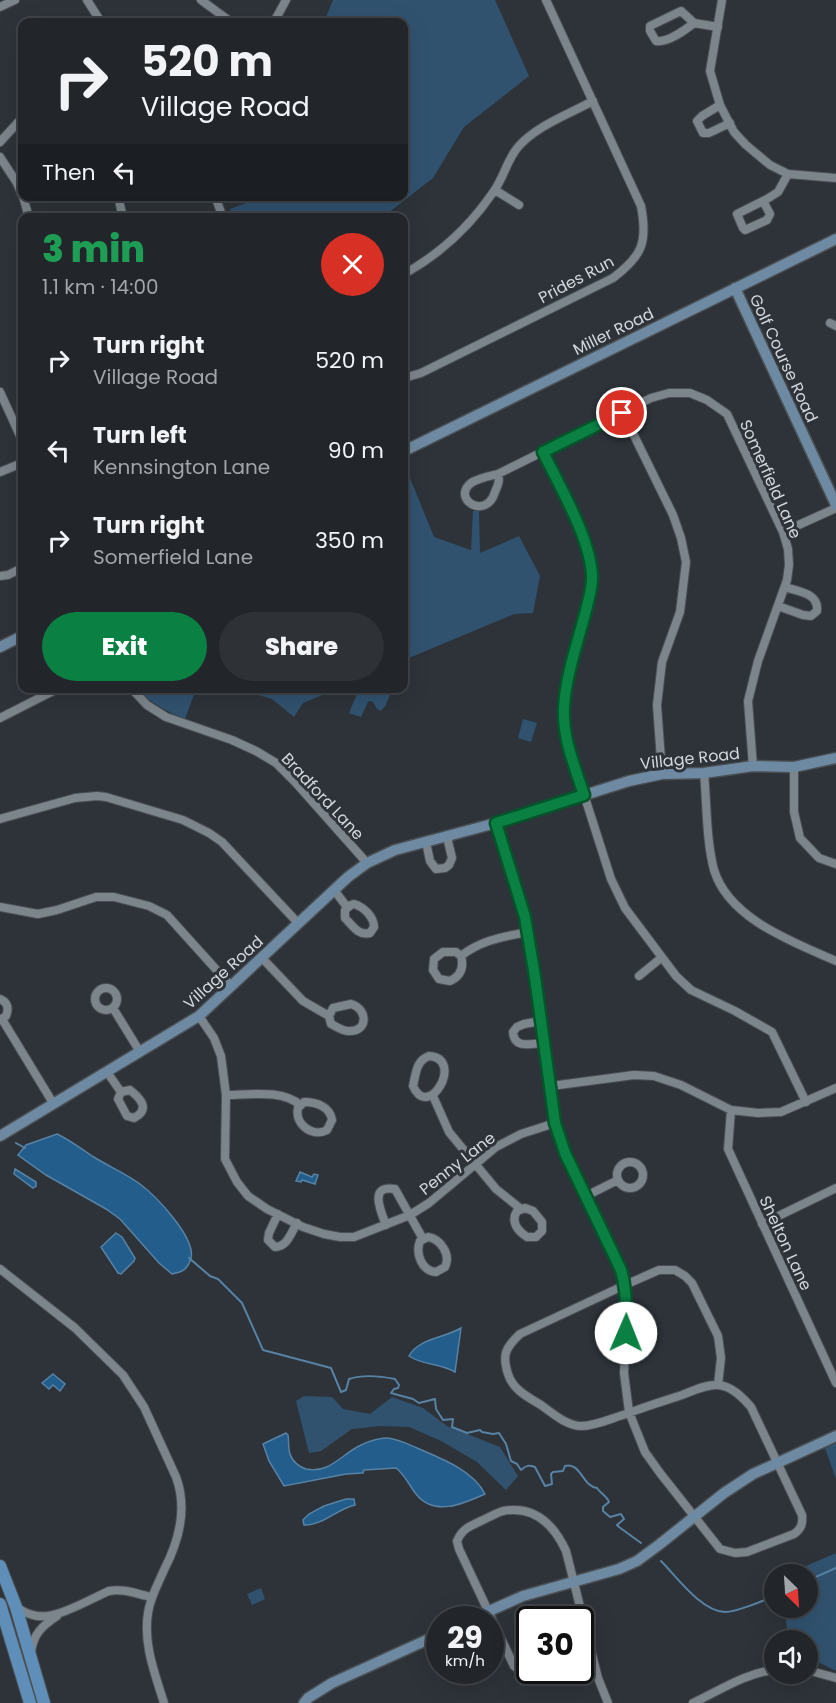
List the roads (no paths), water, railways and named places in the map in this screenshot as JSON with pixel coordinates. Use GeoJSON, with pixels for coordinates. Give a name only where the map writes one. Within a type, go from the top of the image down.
{"type":"FeatureCollection","features":[{"type":"Feature","properties":{"kind":"main road"},"geometry":{"type":"LineString","coordinates":[[0,1566],[16,1607],[44,1703]]}},
{"type":"Feature","properties":{"kind":"main road"},"geometry":{"type":"LineString","coordinates":[[0,1604],[30,1703]]}},
{"type":"Feature","properties":{"kind":"street"},"geometry":{"type":"LineString","coordinates":[[0,7],[15,0]]}},
{"type":"Feature","properties":{"kind":"street"},"geometry":{"type":"LineString","coordinates":[[87,0],[98,18]]}},
{"type":"Feature","properties":{"kind":"street"},"geometry":{"type":"LineString","coordinates":[[201,0],[226,18]]}},
{"type":"Feature","properties":{"kind":"street"},"geometry":{"type":"LineString","coordinates":[[276,18],[286,0]]}},
{"type":"Feature","properties":{"kind":"street","name":"Prides Run"},"geometry":{"type":"LineString","coordinates":[[408,377],[422,373],[613,278],[627,267],[642,246],[645,225],[641,206],[546,0]]}},
{"type":"Feature","properties":{"kind":"street"},"geometry":{"type":"LineString","coordinates":[[722,0],[710,71],[720,105],[734,132],[770,165],[788,174],[836,178]]}},
{"type":"Feature","properties":{"kind":"street"},"geometry":{"type":"LineString","coordinates":[[694,23],[661,42],[656,41],[650,31],[650,26],[681,11],[694,23],[718,27]]}},
{"type":"Feature","properties":{"kind":"street"},"geometry":{"type":"LineString","coordinates":[[408,272],[460,233],[495,190],[518,147],[532,134],[592,101]]}},
{"type":"Feature","properties":{"kind":"street"},"geometry":{"type":"LineString","coordinates":[[720,105],[697,121],[700,128],[703,133],[709,133],[730,123]]}},
{"type":"Feature","properties":{"kind":"street"},"geometry":{"type":"LineString","coordinates":[[0,142],[18,122]]}},
{"type":"Feature","properties":{"kind":"street"},"geometry":{"type":"LineString","coordinates":[[0,157],[18,183]]}},
{"type":"Feature","properties":{"kind":"street"},"geometry":{"type":"LineString","coordinates":[[763,201],[778,192],[788,174]]}},
{"type":"Feature","properties":{"kind":"street"},"geometry":{"type":"LineString","coordinates":[[495,190],[519,205]]}},
{"type":"Feature","properties":{"kind":"street","name":"Miller Road"},"geometry":{"type":"LineString","coordinates":[[408,449],[836,239]]}},
{"type":"Feature","properties":{"kind":"street","name":"Golf Course Road"},"geometry":{"type":"LineString","coordinates":[[735,288],[836,507]]}},
{"type":"Feature","properties":{"kind":"street"},"geometry":{"type":"LineString","coordinates":[[0,392],[18,432]]}},
{"type":"Feature","properties":{"kind":"street","name":"Somerfield Lane"},"geometry":{"type":"LineString","coordinates":[[498,474],[499,480],[494,497],[487,504],[472,506],[465,495],[466,488],[473,481],[498,474],[651,398],[669,393],[690,393],[707,400],[727,414],[783,532],[788,549],[789,565],[785,587],[758,662],[748,701],[753,766]]}},
{"type":"Feature","properties":{"kind":"street"},"geometry":{"type":"LineString","coordinates":[[622,413],[673,515],[686,562],[680,612],[662,662],[657,705],[662,774]]}},
{"type":"Feature","properties":{"kind":"street"},"geometry":{"type":"LineString","coordinates":[[543,452],[585,541],[591,565],[590,595],[564,709],[566,738],[611,879],[625,908],[676,976],[691,990],[772,1032],[806,1102]]}},
{"type":"Feature","properties":{"kind":"street"},"geometry":{"type":"LineString","coordinates":[[0,472],[18,465]]}},
{"type":"Feature","properties":{"kind":"street"},"geometry":{"type":"LineString","coordinates":[[783,532],[836,507]]}},
{"type":"Feature","properties":{"kind":"street"},"geometry":{"type":"LineString","coordinates":[[0,576],[18,570]]}},
{"type":"Feature","properties":{"kind":"street"},"geometry":{"type":"LineString","coordinates":[[778,606],[803,615],[811,616],[817,611],[816,601],[812,596],[785,587]]}},
{"type":"Feature","properties":{"kind":"street"},"geometry":{"type":"LineString","coordinates":[[0,647],[18,638]]}},
{"type":"Feature","properties":{"kind":"street"},"geometry":{"type":"LineString","coordinates":[[0,718],[49,693]]}},
{"type":"Feature","properties":{"kind":"street","name":"Bradford Lane"},"geometry":{"type":"LineString","coordinates":[[136,693],[147,705],[166,717],[232,740],[276,763],[367,863]]}},
{"type":"Feature","properties":{"kind":"street","name":"Village Road"},"geometry":{"type":"LineString","coordinates":[[0,1136],[199,1016],[334,890],[367,863],[395,850],[496,823],[629,781],[662,774],[704,773],[753,766],[794,767],[836,758]]}},
{"type":"Feature","properties":{"kind":"street"},"geometry":{"type":"LineString","coordinates":[[794,767],[794,812],[800,838],[819,858],[836,864]]}},
{"type":"Feature","properties":{"kind":"street"},"geometry":{"type":"LineString","coordinates":[[704,773],[711,854],[724,892],[751,919],[809,950],[836,961]]}},
{"type":"Feature","properties":{"kind":"street"},"geometry":{"type":"LineString","coordinates":[[0,819],[85,796],[106,797],[183,820],[222,842],[298,923]]}},
{"type":"Feature","properties":{"kind":"street"},"geometry":{"type":"LineString","coordinates":[[496,823],[525,917],[555,1123],[565,1153],[621,1270],[625,1285],[627,1314],[624,1373],[629,1412],[645,1452],[720,1549],[735,1553],[747,1552],[794,1534],[803,1523],[802,1515],[752,1407],[728,1388],[718,1385],[699,1388],[629,1412],[593,1424],[579,1426],[563,1420],[518,1390],[510,1380],[505,1363],[506,1351],[511,1342],[520,1334],[625,1285],[659,1269],[675,1270],[692,1283],[718,1336],[721,1358],[718,1385]]}},
{"type":"Feature","properties":{"kind":"street"},"geometry":{"type":"LineString","coordinates":[[426,842],[430,861],[436,869],[440,870],[450,865],[452,858],[447,837]]}},
{"type":"Feature","properties":{"kind":"street"},"geometry":{"type":"LineString","coordinates":[[334,890],[347,907]]}},
{"type":"Feature","properties":{"kind":"street"},"geometry":{"type":"LineString","coordinates":[[0,907],[38,914],[96,897],[114,897],[149,906],[167,915],[231,986]]}},
{"type":"Feature","properties":{"kind":"street"},"geometry":{"type":"LineString","coordinates":[[461,956],[471,948],[490,939],[527,932]]}},
{"type":"Feature","properties":{"kind":"street"},"geometry":{"type":"LineString","coordinates":[[456,952],[461,956],[462,969],[456,978],[445,981],[435,975],[432,964],[438,955],[456,952]]}},
{"type":"Feature","properties":{"kind":"street"},"geometry":{"type":"LineString","coordinates":[[262,957],[303,1001],[329,1016],[331,1024],[348,1032],[358,1029],[364,1019],[361,1009],[351,1004],[333,1008],[329,1016]]}},
{"type":"Feature","properties":{"kind":"street"},"geometry":{"type":"LineString","coordinates":[[639,976],[661,958]]}},
{"type":"Feature","properties":{"kind":"street"},"geometry":{"type":"LineString","coordinates":[[0,999],[8,1008],[6,1016],[1,1019],[53,1103]]}},
{"type":"Feature","properties":{"kind":"street"},"geometry":{"type":"LineString","coordinates":[[113,1008],[140,1052]]}},
{"type":"Feature","properties":{"kind":"street","name":"Penny Lane"},"geometry":{"type":"LineString","coordinates":[[199,1016],[218,1046],[221,1056],[226,1095],[225,1159],[237,1182],[248,1196],[278,1214],[323,1234],[354,1237],[410,1215],[429,1203],[496,1147],[521,1134],[555,1123]]}},
{"type":"Feature","properties":{"kind":"street"},"geometry":{"type":"LineString","coordinates":[[541,1022],[517,1027],[513,1032],[513,1037],[522,1045],[543,1043]]}},
{"type":"Feature","properties":{"kind":"street"},"geometry":{"type":"LineString","coordinates":[[429,1056],[438,1059],[445,1070],[439,1088],[433,1095],[428,1097],[419,1095],[413,1086],[417,1065],[429,1056]]}},
{"type":"Feature","properties":{"kind":"street"},"geometry":{"type":"LineString","coordinates":[[107,1072],[121,1092]]}},
{"type":"Feature","properties":{"kind":"street"},"geometry":{"type":"LineString","coordinates":[[551,1086],[634,1075],[654,1076],[681,1085],[731,1110],[758,1113],[781,1112],[836,1088]]}},
{"type":"Feature","properties":{"kind":"street"},"geometry":{"type":"LineString","coordinates":[[226,1095],[278,1095],[294,1100],[300,1105]]}},
{"type":"Feature","properties":{"kind":"street"},"geometry":{"type":"LineString","coordinates":[[433,1095],[449,1132],[496,1190],[521,1209]]}},
{"type":"Feature","properties":{"kind":"street"},"geometry":{"type":"LineString","coordinates":[[309,1102],[328,1110],[332,1120],[327,1130],[312,1132],[299,1121],[296,1113],[300,1105],[309,1102]]}},
{"type":"Feature","properties":{"kind":"street","name":"Shelton Lane"},"geometry":{"type":"LineString","coordinates":[[731,1110],[728,1149],[836,1383]]}},
{"type":"Feature","properties":{"kind":"street"},"geometry":{"type":"LineString","coordinates":[[586,1196],[618,1180]]}},
{"type":"Feature","properties":{"kind":"street","name":"Penny Lane"},"geometry":{"type":"LineString","coordinates":[[386,1225],[378,1199],[383,1190],[389,1188],[395,1190],[410,1215]]}},
{"type":"Feature","properties":{"kind":"street"},"geometry":{"type":"LineString","coordinates":[[762,1224],[836,1188]]}},
{"type":"Feature","properties":{"kind":"street"},"geometry":{"type":"LineString","coordinates":[[278,1214],[268,1240],[274,1247],[280,1247],[286,1243],[297,1223]]}},
{"type":"Feature","properties":{"kind":"street"},"geometry":{"type":"LineString","coordinates":[[410,1215],[423,1239]]}},
{"type":"Feature","properties":{"kind":"street"},"geometry":{"type":"LineString","coordinates":[[423,1239],[436,1239],[446,1253],[447,1263],[441,1271],[431,1272],[423,1266],[418,1245],[423,1239]]}},
{"type":"Feature","properties":{"kind":"street"},"geometry":{"type":"LineString","coordinates":[[0,1269],[75,1328],[123,1375],[144,1407],[180,1486],[182,1504],[180,1527],[168,1563],[151,1598],[147,1614],[146,1634],[149,1654],[164,1703]]}},
{"type":"Feature","properties":{"kind":"street"},"geometry":{"type":"LineString","coordinates":[[500,1606],[523,1596],[619,1569],[637,1561],[724,1493],[753,1474],[836,1436]]}},
{"type":"Feature","properties":{"kind":"street"},"geometry":{"type":"LineString","coordinates":[[486,1606],[457,1541],[464,1529],[501,1512],[514,1510],[526,1511],[540,1517],[549,1523],[560,1538],[566,1551],[580,1606]]}},
{"type":"Feature","properties":{"kind":"street"},"geometry":{"type":"LineString","coordinates":[[16,1607],[34,1616],[46,1617],[109,1591],[129,1591],[151,1598]]}},
{"type":"Feature","properties":{"kind":"street"},"geometry":{"type":"LineString","coordinates":[[30,1657],[33,1641],[40,1628],[66,1610]]}},
{"type":"Feature","properties":{"kind":"street"},"geometry":{"type":"LineString","coordinates":[[304,1703],[332,1683],[426,1640]]}},
{"type":"Feature","properties":{"kind":"street"},"geometry":{"type":"LineString","coordinates":[[504,1645],[516,1666]]}},
{"type":"Feature","properties":{"kind":"street"},"geometry":{"type":"LineString","coordinates":[[594,1663],[608,1703]]}},
{"type":"Feature","properties":{"kind":"street"},"geometry":{"type":"LineString","coordinates":[[693,1703],[764,1671]]}},
{"type":"Feature","properties":{"kind":"street"},"geometry":{"type":"LineString","coordinates":[[818,1673],[836,1678]]}},
{"type":"Feature","properties":{"kind":"waterway"},"geometry":{"type":"LineString","coordinates":[[16,1143],[25,1148]]}},
{"type":"Feature","properties":{"kind":"waterway"},"geometry":{"type":"LineString","coordinates":[[189,1258],[210,1276],[218,1279],[242,1303],[263,1350],[331,1368],[341,1392],[346,1390],[349,1379],[355,1377],[372,1376],[395,1379],[399,1385],[391,1393],[419,1403],[435,1399],[436,1409],[443,1420],[453,1419],[452,1427],[467,1433],[480,1430],[493,1434],[499,1433],[506,1444],[511,1461],[521,1470],[528,1466],[535,1467],[545,1486],[552,1484],[551,1474],[553,1472],[563,1471],[565,1466],[575,1467],[588,1483],[597,1488],[608,1500],[603,1511],[610,1517],[621,1514],[624,1519],[617,1525],[641,1543]]}},
{"type":"Feature","properties":{"kind":"waterway"},"geometry":{"type":"LineString","coordinates":[[661,1561],[698,1600],[716,1610],[725,1612],[736,1610],[764,1600]]}},
{"type":"Feature","properties":{"kind":"waterway"},"geometry":{"type":"LineString","coordinates":[[818,1576],[836,1568]]}}]}
